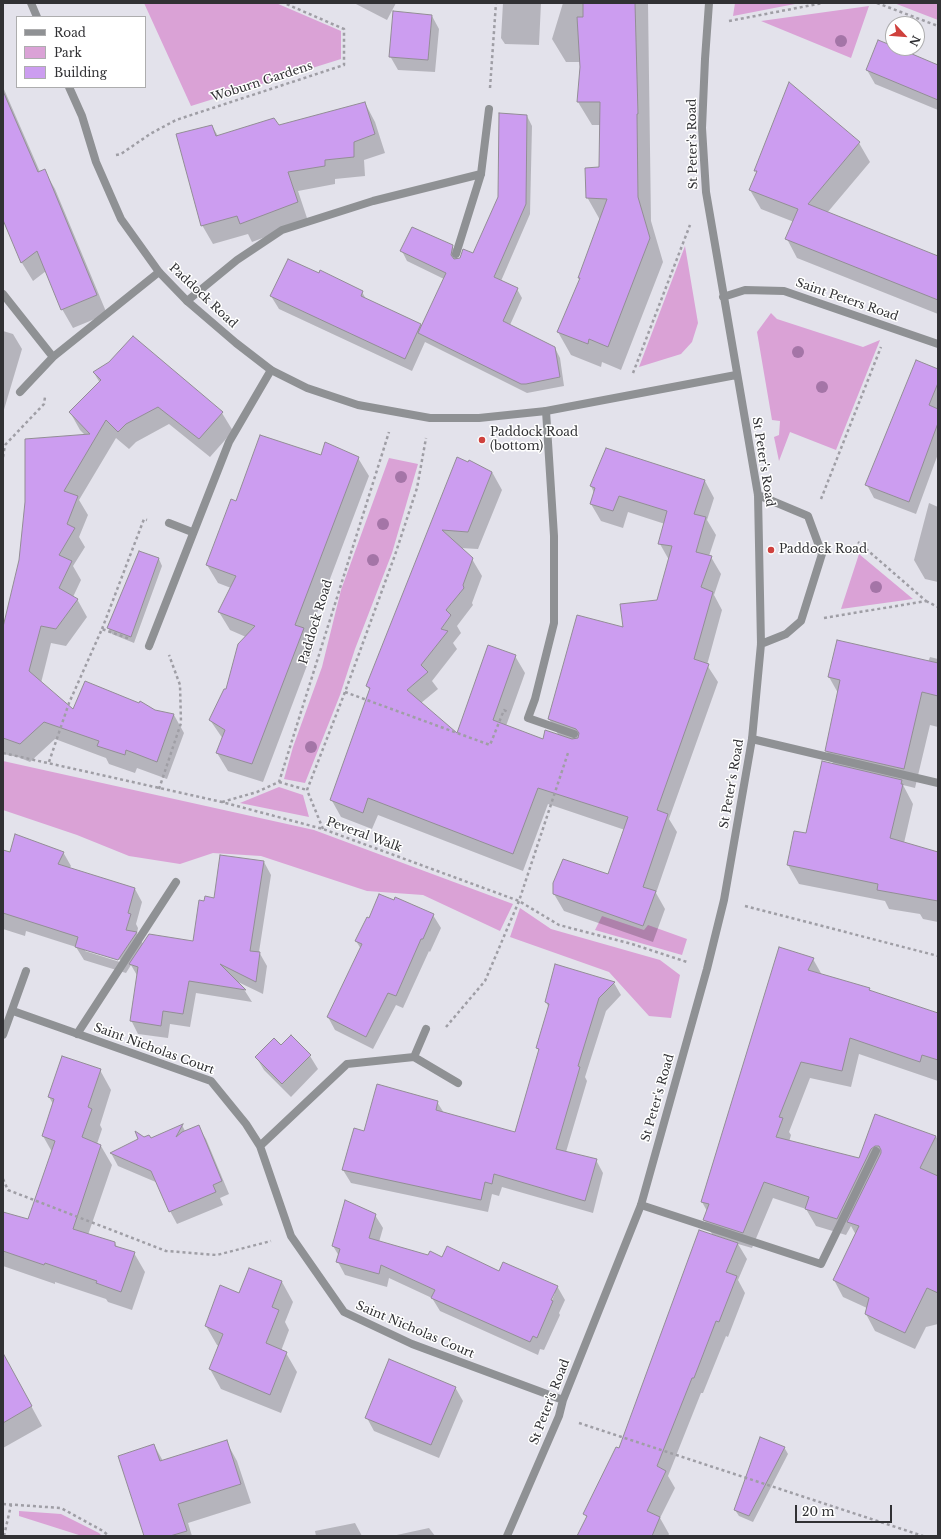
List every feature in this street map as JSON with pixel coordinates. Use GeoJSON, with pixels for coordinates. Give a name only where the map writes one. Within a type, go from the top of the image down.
{"type":"FeatureCollection","features":[{"type":"Feature","properties":{"kind":"street"},"geometry":{"type":"LineString","coordinates":[[31,3],[37,16]]}},
{"type":"Feature","properties":{"kind":"street","name":"St Peter's Road"},"geometry":{"type":"LineString","coordinates":[[507,1536],[559,1416],[563,1400],[641,1205],[707,969],[724,900],[752,739],[761,644],[758,495],[736,375],[706,192],[702,128],[709,3]]}},
{"type":"Feature","properties":{"kind":"street","name":"Paddock Road"},"geometry":{"type":"LineString","coordinates":[[69,88],[82,116],[96,162],[121,219],[159,272],[187,301],[236,343],[271,370],[307,388],[358,405],[430,418],[479,418],[546,411],[736,375]]}},
{"type":"Feature","properties":{"kind":"street"},"geometry":{"type":"LineString","coordinates":[[456,254],[481,174],[488,109]]}},
{"type":"Feature","properties":{"kind":"street"},"geometry":{"type":"LineString","coordinates":[[187,301],[237,260],[282,230],[373,201],[481,174]]}},
{"type":"Feature","properties":{"kind":"street"},"geometry":{"type":"LineString","coordinates":[[20,392],[53,358],[159,272]]}},
{"type":"Feature","properties":{"kind":"street","name":"Saint Peters Road"},"geometry":{"type":"LineString","coordinates":[[723,297],[745,290],[784,291],[938,344]]}},
{"type":"Feature","properties":{"kind":"street"},"geometry":{"type":"LineString","coordinates":[[3,294],[53,358]]}},
{"type":"Feature","properties":{"kind":"street"},"geometry":{"type":"LineString","coordinates":[[149,646],[192,532],[229,442],[271,370]]}},
{"type":"Feature","properties":{"kind":"street"},"geometry":{"type":"LineString","coordinates":[[546,411],[554,536],[554,623],[535,699],[528,718],[574,734]]}},
{"type":"Feature","properties":{"kind":"street"},"geometry":{"type":"LineString","coordinates":[[758,495],[808,516],[822,554],[801,621],[786,634],[761,644]]}},
{"type":"Feature","properties":{"kind":"street"},"geometry":{"type":"LineString","coordinates":[[169,523],[192,532]]}},
{"type":"Feature","properties":{"kind":"street"},"geometry":{"type":"LineString","coordinates":[[752,739],[938,783]]}},
{"type":"Feature","properties":{"kind":"street"},"geometry":{"type":"LineString","coordinates":[[77,1034],[176,882]]}},
{"type":"Feature","properties":{"kind":"street"},"geometry":{"type":"LineString","coordinates":[[3,1035],[26,972]]}},
{"type":"Feature","properties":{"kind":"street","name":"Saint Nicholas Court"},"geometry":{"type":"LineString","coordinates":[[12,1011],[212,1081],[246,1124],[260,1146],[291,1236],[344,1312],[412,1344],[563,1400]]}},
{"type":"Feature","properties":{"kind":"street"},"geometry":{"type":"LineString","coordinates":[[414,1057],[426,1029]]}},
{"type":"Feature","properties":{"kind":"street"},"geometry":{"type":"LineString","coordinates":[[260,1146],[347,1064],[414,1057],[458,1083]]}},
{"type":"Feature","properties":{"kind":"street"},"geometry":{"type":"LineString","coordinates":[[641,1205],[821,1264],[876,1151]]}},
{"type":"Feature","properties":{"kind":"path","name":"Woburn Gardens"},"geometry":{"type":"LineString","coordinates":[[96,162],[121,154],[150,134],[176,120],[344,65],[344,29],[284,3]]}},
{"type":"Feature","properties":{"kind":"path"},"geometry":{"type":"LineString","coordinates":[[488,109],[496,3]]}},
{"type":"Feature","properties":{"kind":"path"},"geometry":{"type":"LineString","coordinates":[[727,21],[823,3]]}},
{"type":"Feature","properties":{"kind":"path"},"geometry":{"type":"LineString","coordinates":[[877,3],[938,26]]}},
{"type":"Feature","properties":{"kind":"path"},"geometry":{"type":"LineString","coordinates":[[625,396],[686,233],[706,192]]}},
{"type":"Feature","properties":{"kind":"path"},"geometry":{"type":"LineString","coordinates":[[821,500],[889,327]]}},
{"type":"Feature","properties":{"kind":"path","name":"Paddock Road"},"geometry":{"type":"LineString","coordinates":[[279,782],[395,411]]}},
{"type":"Feature","properties":{"kind":"path"},"geometry":{"type":"LineString","coordinates":[[323,829],[306,790],[345,692],[395,555],[417,488],[430,418]]}},
{"type":"Feature","properties":{"kind":"path"},"geometry":{"type":"LineString","coordinates":[[3,444],[5,445],[3,457]]}},
{"type":"Feature","properties":{"kind":"path"},"geometry":{"type":"LineString","coordinates":[[49,762],[69,702],[102,629],[144,519],[147,520]]}},
{"type":"Feature","properties":{"kind":"path"},"geometry":{"type":"LineString","coordinates":[[858,542],[926,601],[938,607]]}},
{"type":"Feature","properties":{"kind":"path"},"geometry":{"type":"LineString","coordinates":[[801,621],[926,601]]}},
{"type":"Feature","properties":{"kind":"path"},"geometry":{"type":"LineString","coordinates":[[102,629],[168,653],[180,685],[181,723],[159,789]]}},
{"type":"Feature","properties":{"kind":"path"},"geometry":{"type":"LineString","coordinates":[[345,692],[490,745],[504,710],[528,718]]}},
{"type":"Feature","properties":{"kind":"path"},"geometry":{"type":"LineString","coordinates":[[426,1029],[440,1034],[485,982],[519,901],[574,734]]}},
{"type":"Feature","properties":{"kind":"path","name":"Peveral Walk"},"geometry":{"type":"LineString","coordinates":[[3,752],[159,789],[222,802],[323,829],[519,901],[559,925],[632,944],[707,969]]}},
{"type":"Feature","properties":{"kind":"path"},"geometry":{"type":"LineString","coordinates":[[222,802],[257,792],[279,782],[306,790]]}},
{"type":"Feature","properties":{"kind":"path"},"geometry":{"type":"LineString","coordinates":[[724,900],[938,956]]}},
{"type":"Feature","properties":{"kind":"path"},"geometry":{"type":"LineString","coordinates":[[3,1179],[8,1190],[166,1251],[216,1255],[291,1236]]}},
{"type":"Feature","properties":{"kind":"path"},"geometry":{"type":"LineString","coordinates":[[559,1416],[923,1536]]}},
{"type":"Feature","properties":{"kind":"path"},"geometry":{"type":"LineString","coordinates":[[3,1504],[61,1508],[103,1530],[109,1536]]}},
{"type":"Feature","properties":{"kind":"path"},"geometry":{"type":"LineString","coordinates":[[4,1536],[11,1505]]}},
{"type":"Feature","properties":{"kind":"green space"},"geometry":{"type":"Polygon","coordinates":[[[144,3],[276,3],[341,31],[341,59],[191,106],[144,3]]]}},
{"type":"Feature","properties":{"kind":"green space"},"geometry":{"type":"Polygon","coordinates":[[[735,3],[800,3],[733,16],[735,3]]]}},
{"type":"Feature","properties":{"kind":"green space"},"geometry":{"type":"Polygon","coordinates":[[[894,3],[938,3],[938,20],[894,3]]]}},
{"type":"Feature","properties":{"kind":"green space"},"geometry":{"type":"Polygon","coordinates":[[[869,6],[851,58],[761,21],[869,6]]]}},
{"type":"Feature","properties":{"kind":"green space"},"geometry":{"type":"Polygon","coordinates":[[[685,246],[698,323],[692,342],[681,354],[639,367],[685,246]]]}},
{"type":"Feature","properties":{"kind":"green space"},"geometry":{"type":"Polygon","coordinates":[[[771,313],[777,319],[863,347],[880,340],[836,450],[790,432],[779,461],[774,437],[779,435],[780,421],[772,420],[757,332],[771,313]]]}},
{"type":"Feature","properties":{"kind":"green space"},"geometry":{"type":"Polygon","coordinates":[[[389,458],[418,464],[392,553],[355,649],[340,695],[305,783],[284,779],[293,747],[322,667],[341,590],[389,458]]]}},
{"type":"Feature","properties":{"kind":"green space"},"geometry":{"type":"Polygon","coordinates":[[[859,554],[913,599],[841,609],[859,554]]]}},
{"type":"Feature","properties":{"kind":"green space"},"geometry":{"type":"Polygon","coordinates":[[[3,761],[314,830],[513,904],[500,931],[423,895],[367,891],[261,856],[213,853],[180,864],[129,856],[77,835],[3,810],[3,761]]]}},
{"type":"Feature","properties":{"kind":"green space"},"geometry":{"type":"Polygon","coordinates":[[[279,787],[303,795],[309,817],[240,803],[279,787]]]}},
{"type":"Feature","properties":{"kind":"green space"},"geometry":{"type":"Polygon","coordinates":[[[520,908],[551,929],[660,960],[680,975],[671,1018],[649,1016],[609,972],[510,937],[520,908]]]}},
{"type":"Feature","properties":{"kind":"green space"},"geometry":{"type":"Polygon","coordinates":[[[602,916],[644,930],[648,925],[687,939],[682,955],[595,930],[602,916]]]}},
{"type":"Feature","properties":{"kind":"green space"},"geometry":{"type":"Polygon","coordinates":[[[19,1511],[61,1514],[99,1533],[102,1536],[82,1536],[19,1516],[19,1511]]]}},
{"type":"Feature","properties":{"kind":"building"},"geometry":{"type":"Polygon","coordinates":[[[583,3],[635,3],[638,114],[638,197],[650,238],[608,347],[589,339],[588,344],[557,332],[580,278],[578,278],[607,199],[586,198],[585,168],[599,167],[600,102],[577,102],[580,67],[577,17],[583,17],[583,3]]]}},
{"type":"Feature","properties":{"kind":"building"},"geometry":{"type":"Polygon","coordinates":[[[393,11],[432,15],[428,60],[389,57],[393,11]]]}},
{"type":"Feature","properties":{"kind":"building"},"geometry":{"type":"Polygon","coordinates":[[[878,40],[885,43],[885,56],[917,56],[938,65],[938,100],[866,70],[878,40]]]}},
{"type":"Feature","properties":{"kind":"building"},"geometry":{"type":"Polygon","coordinates":[[[789,82],[860,142],[808,204],[938,256],[938,300],[785,239],[798,209],[749,190],[757,171],[754,171],[789,82]]]}},
{"type":"Feature","properties":{"kind":"building"},"geometry":{"type":"Polygon","coordinates":[[[3,91],[38,172],[45,169],[97,295],[61,310],[37,251],[21,263],[3,220],[3,91]]]}},
{"type":"Feature","properties":{"kind":"building"},"geometry":{"type":"Polygon","coordinates":[[[365,102],[375,134],[354,142],[354,157],[325,160],[325,166],[288,172],[298,202],[240,224],[237,216],[201,226],[176,134],[212,125],[216,136],[274,118],[279,125],[365,102]]]}},
{"type":"Feature","properties":{"kind":"building"},"geometry":{"type":"Polygon","coordinates":[[[499,113],[527,115],[526,204],[494,277],[518,288],[503,321],[555,347],[560,377],[526,384],[521,384],[418,333],[446,273],[400,251],[412,227],[453,245],[451,255],[454,259],[460,258],[463,249],[473,253],[498,197],[499,113]]]}},
{"type":"Feature","properties":{"kind":"building"},"geometry":{"type":"Polygon","coordinates":[[[288,259],[319,273],[320,270],[363,291],[361,296],[421,324],[405,359],[270,296],[288,259]]]}},
{"type":"Feature","properties":{"kind":"building"},"geometry":{"type":"Polygon","coordinates":[[[133,336],[223,412],[199,439],[158,407],[126,424],[118,432],[106,420],[64,491],[78,496],[67,524],[75,528],[59,555],[72,561],[59,588],[78,599],[56,629],[41,626],[29,671],[73,709],[85,681],[139,703],[140,701],[155,710],[174,714],[157,762],[126,750],[125,755],[97,746],[99,741],[44,722],[20,744],[3,738],[3,627],[19,560],[25,502],[25,439],[90,434],[69,412],[101,380],[93,372],[109,362],[133,336]]]}},
{"type":"Feature","properties":{"kind":"building"},"geometry":{"type":"Polygon","coordinates":[[[916,360],[938,369],[938,383],[929,405],[938,409],[938,423],[909,502],[865,485],[916,360]]]}},
{"type":"Feature","properties":{"kind":"building"},"geometry":{"type":"Polygon","coordinates":[[[260,435],[321,455],[325,442],[359,457],[295,625],[304,628],[252,764],[216,753],[225,730],[209,720],[224,689],[226,689],[238,644],[255,626],[218,612],[236,576],[206,565],[231,499],[236,501],[260,435]]]}},
{"type":"Feature","properties":{"kind":"building"},"geometry":{"type":"Polygon","coordinates":[[[606,448],[705,480],[694,514],[706,517],[696,552],[712,556],[701,587],[713,592],[694,659],[709,664],[657,810],[668,814],[643,887],[656,891],[643,926],[553,894],[553,883],[563,859],[608,874],[628,817],[538,788],[513,854],[368,798],[363,813],[330,800],[370,688],[366,686],[457,457],[468,462],[469,460],[492,472],[468,532],[442,530],[473,558],[463,585],[464,588],[446,610],[451,615],[441,629],[448,631],[421,665],[428,672],[407,690],[457,733],[488,645],[516,655],[493,720],[543,739],[545,730],[572,739],[578,738],[579,733],[576,729],[548,719],[577,615],[623,627],[620,604],[657,600],[672,546],[658,544],[667,511],[619,496],[613,511],[590,504],[595,488],[590,486],[606,448]]]}},
{"type":"Feature","properties":{"kind":"building"},"geometry":{"type":"Polygon","coordinates":[[[139,551],[159,558],[131,637],[107,628],[139,551]]]}},
{"type":"Feature","properties":{"kind":"building"},"geometry":{"type":"Polygon","coordinates":[[[837,640],[938,663],[938,696],[922,692],[904,769],[825,751],[840,680],[828,677],[837,640]]]}},
{"type":"Feature","properties":{"kind":"building"},"geometry":{"type":"Polygon","coordinates":[[[822,761],[902,780],[901,784],[903,784],[890,838],[938,852],[938,901],[877,890],[878,884],[787,865],[794,831],[806,833],[822,761]]]}},
{"type":"Feature","properties":{"kind":"building"},"geometry":{"type":"Polygon","coordinates":[[[15,834],[64,852],[58,864],[135,888],[128,913],[131,914],[126,930],[137,932],[118,960],[75,947],[78,937],[3,913],[3,850],[10,852],[15,834]]]}},
{"type":"Feature","properties":{"kind":"building"},"geometry":{"type":"Polygon","coordinates":[[[220,855],[264,861],[250,951],[260,952],[256,982],[220,964],[246,990],[189,981],[183,1014],[163,1011],[161,1026],[130,1021],[138,967],[129,964],[149,934],[193,941],[199,900],[204,901],[205,896],[214,898],[220,855]]]}},
{"type":"Feature","properties":{"kind":"building"},"geometry":{"type":"Polygon","coordinates":[[[379,894],[394,900],[395,897],[434,914],[423,939],[421,939],[396,996],[388,993],[366,1037],[327,1017],[362,944],[355,941],[367,917],[369,918],[379,894]]]}},
{"type":"Feature","properties":{"kind":"building"},"geometry":{"type":"Polygon","coordinates":[[[779,947],[814,958],[808,970],[870,988],[869,990],[938,1013],[938,1060],[922,1055],[920,1062],[850,1038],[842,1071],[801,1062],[779,1117],[783,1118],[776,1137],[859,1158],[875,1114],[936,1136],[920,1168],[938,1176],[938,1293],[927,1288],[905,1333],[865,1314],[869,1298],[833,1280],[859,1226],[847,1222],[881,1153],[879,1146],[875,1146],[871,1149],[837,1219],[805,1209],[809,1197],[764,1182],[743,1233],[703,1220],[709,1204],[701,1202],[779,947]]]}},
{"type":"Feature","properties":{"kind":"building"},"geometry":{"type":"Polygon","coordinates":[[[555,964],[615,982],[599,998],[578,1066],[580,1067],[556,1149],[597,1159],[585,1201],[494,1174],[492,1184],[485,1182],[481,1200],[342,1170],[354,1128],[364,1131],[377,1084],[438,1101],[436,1110],[515,1132],[539,1049],[536,1048],[549,1004],[545,1002],[555,964]]]}},
{"type":"Feature","properties":{"kind":"building"},"geometry":{"type":"Polygon","coordinates":[[[291,1035],[311,1055],[282,1084],[255,1057],[274,1038],[281,1045],[291,1035]]]}},
{"type":"Feature","properties":{"kind":"building"},"geometry":{"type":"Polygon","coordinates":[[[62,1056],[101,1069],[88,1107],[92,1109],[82,1137],[101,1145],[73,1229],[115,1242],[115,1246],[135,1252],[121,1292],[96,1283],[97,1281],[45,1263],[44,1265],[3,1251],[3,1212],[28,1219],[55,1141],[42,1136],[54,1099],[48,1097],[62,1056]]]}},
{"type":"Feature","properties":{"kind":"building"},"geometry":{"type":"Polygon","coordinates":[[[183,1124],[176,1137],[182,1132],[199,1125],[222,1181],[213,1185],[216,1192],[169,1212],[151,1171],[110,1153],[138,1139],[135,1131],[144,1137],[149,1135],[151,1138],[183,1124]]]}},
{"type":"Feature","properties":{"kind":"building"},"geometry":{"type":"Polygon","coordinates":[[[345,1200],[376,1214],[369,1238],[428,1255],[430,1251],[442,1257],[447,1246],[499,1271],[503,1262],[558,1286],[551,1300],[553,1301],[537,1338],[533,1336],[530,1342],[431,1298],[435,1290],[381,1265],[379,1274],[336,1262],[340,1249],[332,1246],[345,1200]]]}},
{"type":"Feature","properties":{"kind":"building"},"geometry":{"type":"Polygon","coordinates":[[[699,1230],[738,1243],[726,1272],[737,1276],[719,1322],[716,1321],[694,1378],[692,1378],[657,1466],[666,1471],[647,1511],[660,1517],[652,1536],[577,1536],[587,1516],[583,1514],[616,1447],[619,1448],[699,1230]]]}},
{"type":"Feature","properties":{"kind":"building"},"geometry":{"type":"Polygon","coordinates":[[[249,1268],[282,1281],[272,1307],[279,1310],[266,1343],[287,1352],[270,1395],[209,1369],[223,1334],[205,1326],[220,1285],[239,1293],[249,1268]]]}},
{"type":"Feature","properties":{"kind":"building"},"geometry":{"type":"Polygon","coordinates":[[[3,1353],[32,1406],[3,1423],[3,1353]]]}},
{"type":"Feature","properties":{"kind":"building"},"geometry":{"type":"Polygon","coordinates":[[[389,1359],[456,1387],[431,1445],[365,1418],[389,1359]]]}},
{"type":"Feature","properties":{"kind":"building"},"geometry":{"type":"Polygon","coordinates":[[[760,1437],[785,1447],[749,1516],[734,1510],[760,1437]]]}},
{"type":"Feature","properties":{"kind":"building"},"geometry":{"type":"Polygon","coordinates":[[[227,1440],[241,1484],[178,1504],[187,1531],[170,1536],[144,1536],[118,1456],[154,1444],[160,1461],[227,1440]]]}},
{"type":"Feature","properties":{"kind":"place","name":"Paddock Road (bottom)"},"geometry":{"type":"Point","coordinates":[482,440]}},
{"type":"Feature","properties":{"kind":"place","name":"Paddock Road"},"geometry":{"type":"Point","coordinates":[771,550]}}]}
